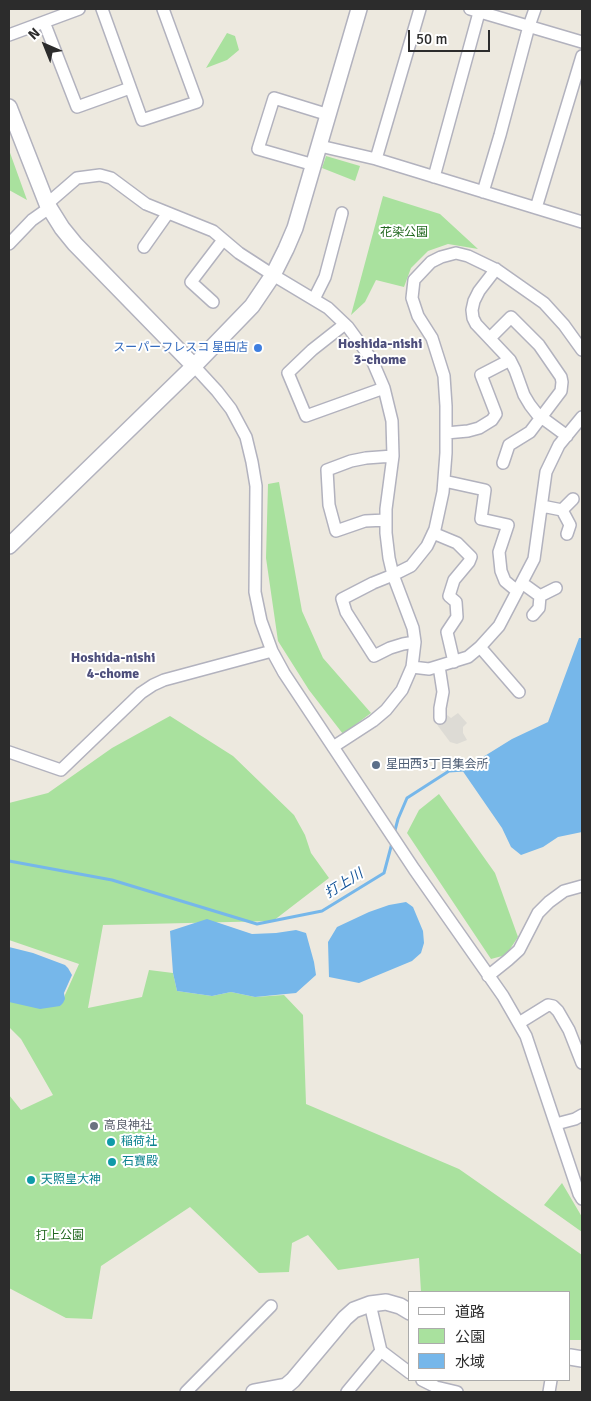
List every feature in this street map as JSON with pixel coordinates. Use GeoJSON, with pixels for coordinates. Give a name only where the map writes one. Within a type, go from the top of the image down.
{"type":"FeatureCollection","features":[{"type":"Feature","properties":{"kind":"street"},"geometry":{"type":"LineString","coordinates":[[9,35],[79,9]]}},
{"type":"Feature","properties":{"kind":"street"},"geometry":{"type":"LineString","coordinates":[[102,9],[142,120],[197,102],[163,9]]}},
{"type":"Feature","properties":{"kind":"street"},"geometry":{"type":"LineString","coordinates":[[9,546],[194,366],[252,306],[273,275],[295,228],[359,9]]}},
{"type":"Feature","properties":{"kind":"street"},"geometry":{"type":"LineString","coordinates":[[376,159],[420,9]]}},
{"type":"Feature","properties":{"kind":"street"},"geometry":{"type":"LineString","coordinates":[[483,192],[535,9]]}},
{"type":"Feature","properties":{"kind":"street"},"geometry":{"type":"LineString","coordinates":[[434,177],[476,10],[582,42]]}},
{"type":"Feature","properties":{"kind":"street"},"geometry":{"type":"LineString","coordinates":[[44,22],[77,107],[130,88]]}},
{"type":"Feature","properties":{"kind":"street"},"geometry":{"type":"LineString","coordinates":[[536,208],[582,56]]}},
{"type":"Feature","properties":{"kind":"street"},"geometry":{"type":"LineString","coordinates":[[314,165],[258,149],[274,98],[329,115]]}},
{"type":"Feature","properties":{"kind":"street"},"geometry":{"type":"LineString","coordinates":[[9,107],[48,206],[75,244],[217,391],[231,409],[246,436],[256,486],[255,592],[261,621],[272,651],[284,673],[414,869],[503,996],[519,1023],[532,1050],[582,1199]]}},
{"type":"Feature","properties":{"kind":"street"},"geometry":{"type":"LineString","coordinates":[[320,146],[376,159],[582,222]]}},
{"type":"Feature","properties":{"kind":"street"},"geometry":{"type":"LineString","coordinates":[[9,244],[77,178],[100,175],[111,178],[146,204],[213,231],[239,253],[328,308],[345,324],[372,360],[384,388],[392,421],[393,456],[386,510],[389,558],[393,576],[413,628],[415,642],[412,667],[402,690],[386,710],[373,721],[333,747]]}},
{"type":"Feature","properties":{"kind":"street"},"geometry":{"type":"LineString","coordinates":[[144,247],[168,213]]}},
{"type":"Feature","properties":{"kind":"street"},"geometry":{"type":"LineString","coordinates":[[314,299],[325,277],[342,213]]}},
{"type":"Feature","properties":{"kind":"street"},"geometry":{"type":"LineString","coordinates":[[213,302],[191,282],[223,240]]}},
{"type":"Feature","properties":{"kind":"street"},"geometry":{"type":"LineString","coordinates":[[415,642],[390,648],[374,656],[346,612],[342,599],[411,566],[427,546],[433,533],[443,492],[446,433],[444,376],[432,338],[418,316],[412,298],[414,280],[431,262],[441,257],[456,253],[468,256],[496,269],[544,303],[564,325],[582,350]]}},
{"type":"Feature","properties":{"kind":"street"},"geometry":{"type":"LineString","coordinates":[[496,269],[479,291],[474,301],[473,318],[476,324],[510,360],[530,405],[541,417],[574,432]]}},
{"type":"Feature","properties":{"kind":"street"},"geometry":{"type":"LineString","coordinates":[[490,338],[511,317],[539,345],[561,377],[562,382],[561,391],[530,432],[509,445],[503,463]]}},
{"type":"Feature","properties":{"kind":"street"},"geometry":{"type":"LineString","coordinates":[[345,324],[312,350],[288,373],[306,416],[384,388]]}},
{"type":"Feature","properties":{"kind":"street"},"geometry":{"type":"LineString","coordinates":[[446,433],[479,428],[492,420],[496,414],[481,375],[510,360]]}},
{"type":"Feature","properties":{"kind":"street"},"geometry":{"type":"LineString","coordinates":[[412,667],[429,669],[468,657],[499,626],[534,559],[546,472],[558,445],[574,432],[582,417]]}},
{"type":"Feature","properties":{"kind":"street"},"geometry":{"type":"LineString","coordinates":[[386,520],[365,522],[336,531],[329,504],[328,470],[351,461],[393,456]]}},
{"type":"Feature","properties":{"kind":"street"},"geometry":{"type":"LineString","coordinates":[[444,481],[485,490],[481,519],[508,525],[499,552],[501,571],[505,580],[540,596],[556,588]]}},
{"type":"Feature","properties":{"kind":"street"},"geometry":{"type":"LineString","coordinates":[[562,510],[573,499]]}},
{"type":"Feature","properties":{"kind":"street"},"geometry":{"type":"LineString","coordinates":[[542,506],[562,510]]}},
{"type":"Feature","properties":{"kind":"street"},"geometry":{"type":"LineString","coordinates":[[562,510],[570,525],[568,534]]}},
{"type":"Feature","properties":{"kind":"street"},"geometry":{"type":"LineString","coordinates":[[433,533],[457,543],[471,557],[454,580],[449,596],[456,602],[457,617],[447,632],[454,662]]}},
{"type":"Feature","properties":{"kind":"street"},"geometry":{"type":"LineString","coordinates":[[533,616],[539,608],[540,596]]}},
{"type":"Feature","properties":{"kind":"street"},"geometry":{"type":"LineString","coordinates":[[480,647],[519,692]]}},
{"type":"Feature","properties":{"kind":"street"},"geometry":{"type":"LineString","coordinates":[[9,752],[61,770],[141,693],[152,685],[164,680],[272,651]]}},
{"type":"Feature","properties":{"kind":"street"},"geometry":{"type":"LineString","coordinates":[[440,666],[443,692],[440,718]]}},
{"type":"Feature","properties":{"kind":"street"},"geometry":{"type":"LineString","coordinates":[[488,976],[519,950],[538,913],[549,902],[564,891],[582,886]]}},
{"type":"Feature","properties":{"kind":"street"},"geometry":{"type":"LineString","coordinates":[[519,1023],[548,1005],[553,1006],[569,1030],[582,1063]]}},
{"type":"Feature","properties":{"kind":"street"},"geometry":{"type":"LineString","coordinates":[[556,1124],[582,1115]]}},
{"type":"Feature","properties":{"kind":"street"},"geometry":{"type":"LineString","coordinates":[[254,1392],[286,1389],[354,1310],[370,1304],[386,1302],[408,1311]]}},
{"type":"Feature","properties":{"kind":"street"},"geometry":{"type":"LineString","coordinates":[[370,1304],[381,1351],[408,1371]]}},
{"type":"Feature","properties":{"kind":"street"},"geometry":{"type":"LineString","coordinates":[[186,1392],[271,1306]]}},
{"type":"Feature","properties":{"kind":"street"},"geometry":{"type":"LineString","coordinates":[[347,1392],[381,1351]]}},
{"type":"Feature","properties":{"kind":"street"},"geometry":{"type":"LineString","coordinates":[[423,1381],[433,1390],[457,1392]]}},
{"type":"Feature","properties":{"kind":"green space"},"geometry":{"type":"Polygon","coordinates":[[[227,33],[235,36],[239,50],[227,60],[206,68],[227,33]]]}},
{"type":"Feature","properties":{"kind":"green space"},"geometry":{"type":"Polygon","coordinates":[[[9,150],[27,200],[9,190],[9,150]]]}},
{"type":"Feature","properties":{"kind":"green space"},"geometry":{"type":"Polygon","coordinates":[[[326,156],[360,166],[355,181],[322,168],[326,156]]]}},
{"type":"Feature","properties":{"kind":"green space","name":"花染公園"},"geometry":{"type":"Polygon","coordinates":[[[383,196],[440,214],[478,249],[448,244],[428,251],[411,268],[404,287],[376,280],[365,302],[351,315],[383,196]]]}},
{"type":"Feature","properties":{"kind":"green space"},"geometry":{"type":"Polygon","coordinates":[[[279,482],[302,611],[323,658],[371,713],[343,734],[309,690],[278,641],[266,558],[268,484],[279,482]]]}},
{"type":"Feature","properties":{"kind":"green space","name":"打上公園"},"geometry":{"type":"Polygon","coordinates":[[[170,716],[233,756],[294,815],[305,835],[311,853],[329,878],[273,921],[103,925],[88,1008],[142,997],[149,970],[173,973],[177,991],[212,996],[231,992],[255,997],[284,995],[303,1015],[306,1104],[459,1169],[582,1255],[582,1340],[571,1340],[571,1291],[421,1291],[419,1258],[338,1270],[308,1235],[292,1243],[289,1272],[259,1273],[190,1207],[101,1266],[92,1319],[66,1318],[9,1288],[9,1095],[21,1110],[53,1095],[21,1039],[9,1027],[9,1001],[60,1006],[79,964],[9,940],[9,803],[48,793],[112,748],[170,716]]]}},
{"type":"Feature","properties":{"kind":"green space"},"geometry":{"type":"Polygon","coordinates":[[[439,794],[495,873],[518,937],[506,955],[491,959],[407,833],[419,810],[439,794]]]}},
{"type":"Feature","properties":{"kind":"green space"},"geometry":{"type":"Polygon","coordinates":[[[562,1183],[582,1217],[582,1232],[544,1205],[562,1183]]]}},
{"type":"Feature","properties":{"kind":"shaded area"},"geometry":{"type":"Polygon","coordinates":[[[458,713],[467,723],[463,727],[463,733],[467,740],[457,744],[450,742],[438,726],[436,719],[447,715],[451,718],[458,713]]]}},
{"type":"Feature","properties":{"kind":"water"},"geometry":{"type":"Polygon","coordinates":[[[579,638],[582,638],[582,832],[558,837],[543,847],[521,855],[511,847],[502,828],[462,770],[512,739],[548,722],[579,638]]]}},
{"type":"Feature","properties":{"kind":"water"},"geometry":{"type":"Polygon","coordinates":[[[406,902],[413,907],[423,931],[424,943],[421,953],[412,961],[359,983],[329,977],[328,942],[337,927],[369,912],[389,905],[406,902]]]}},
{"type":"Feature","properties":{"kind":"water"},"geometry":{"type":"Polygon","coordinates":[[[207,919],[252,934],[296,930],[306,933],[316,975],[296,993],[255,997],[231,992],[212,996],[177,991],[173,973],[170,931],[207,919]]]}},
{"type":"Feature","properties":{"kind":"water"},"geometry":{"type":"Polygon","coordinates":[[[9,947],[33,953],[65,965],[68,968],[72,975],[64,993],[65,999],[60,1006],[40,1009],[9,1002],[9,947]]]}},
{"type":"Feature","properties":{"kind":"waterway","name":"打上川"},"geometry":{"type":"LineString","coordinates":[[394,834],[407,798],[449,771],[464,770]]}},
{"type":"Feature","properties":{"kind":"waterway","name":"打上川"},"geometry":{"type":"LineString","coordinates":[[9,861],[112,880],[257,924],[322,911],[384,873],[392,843]]}},
{"type":"Feature","properties":{"kind":"place","name":"スーパーフレスコ 星田店"},"geometry":{"type":"Point","coordinates":[258,348]}},
{"type":"Feature","properties":{"kind":"place","name":"星田西3丁目集会所"},"geometry":{"type":"Point","coordinates":[376,765]}},
{"type":"Feature","properties":{"kind":"place","name":"高良神社"},"geometry":{"type":"Point","coordinates":[94,1126]}},
{"type":"Feature","properties":{"kind":"place","name":"稲荷社"},"geometry":{"type":"Point","coordinates":[111,1142]}},
{"type":"Feature","properties":{"kind":"place","name":"石寶殿"},"geometry":{"type":"Point","coordinates":[112,1162]}},
{"type":"Feature","properties":{"kind":"place","name":"天照皇大神"},"geometry":{"type":"Point","coordinates":[31,1180]}},
{"type":"Feature","properties":{"kind":"district","name":"Hoshida-nishi 3-chome"},"geometry":{"type":"Point","coordinates":[380,352]}},
{"type":"Feature","properties":{"kind":"district","name":"Hoshida-nishi 4-chome"},"geometry":{"type":"Point","coordinates":[113,666]}}]}
